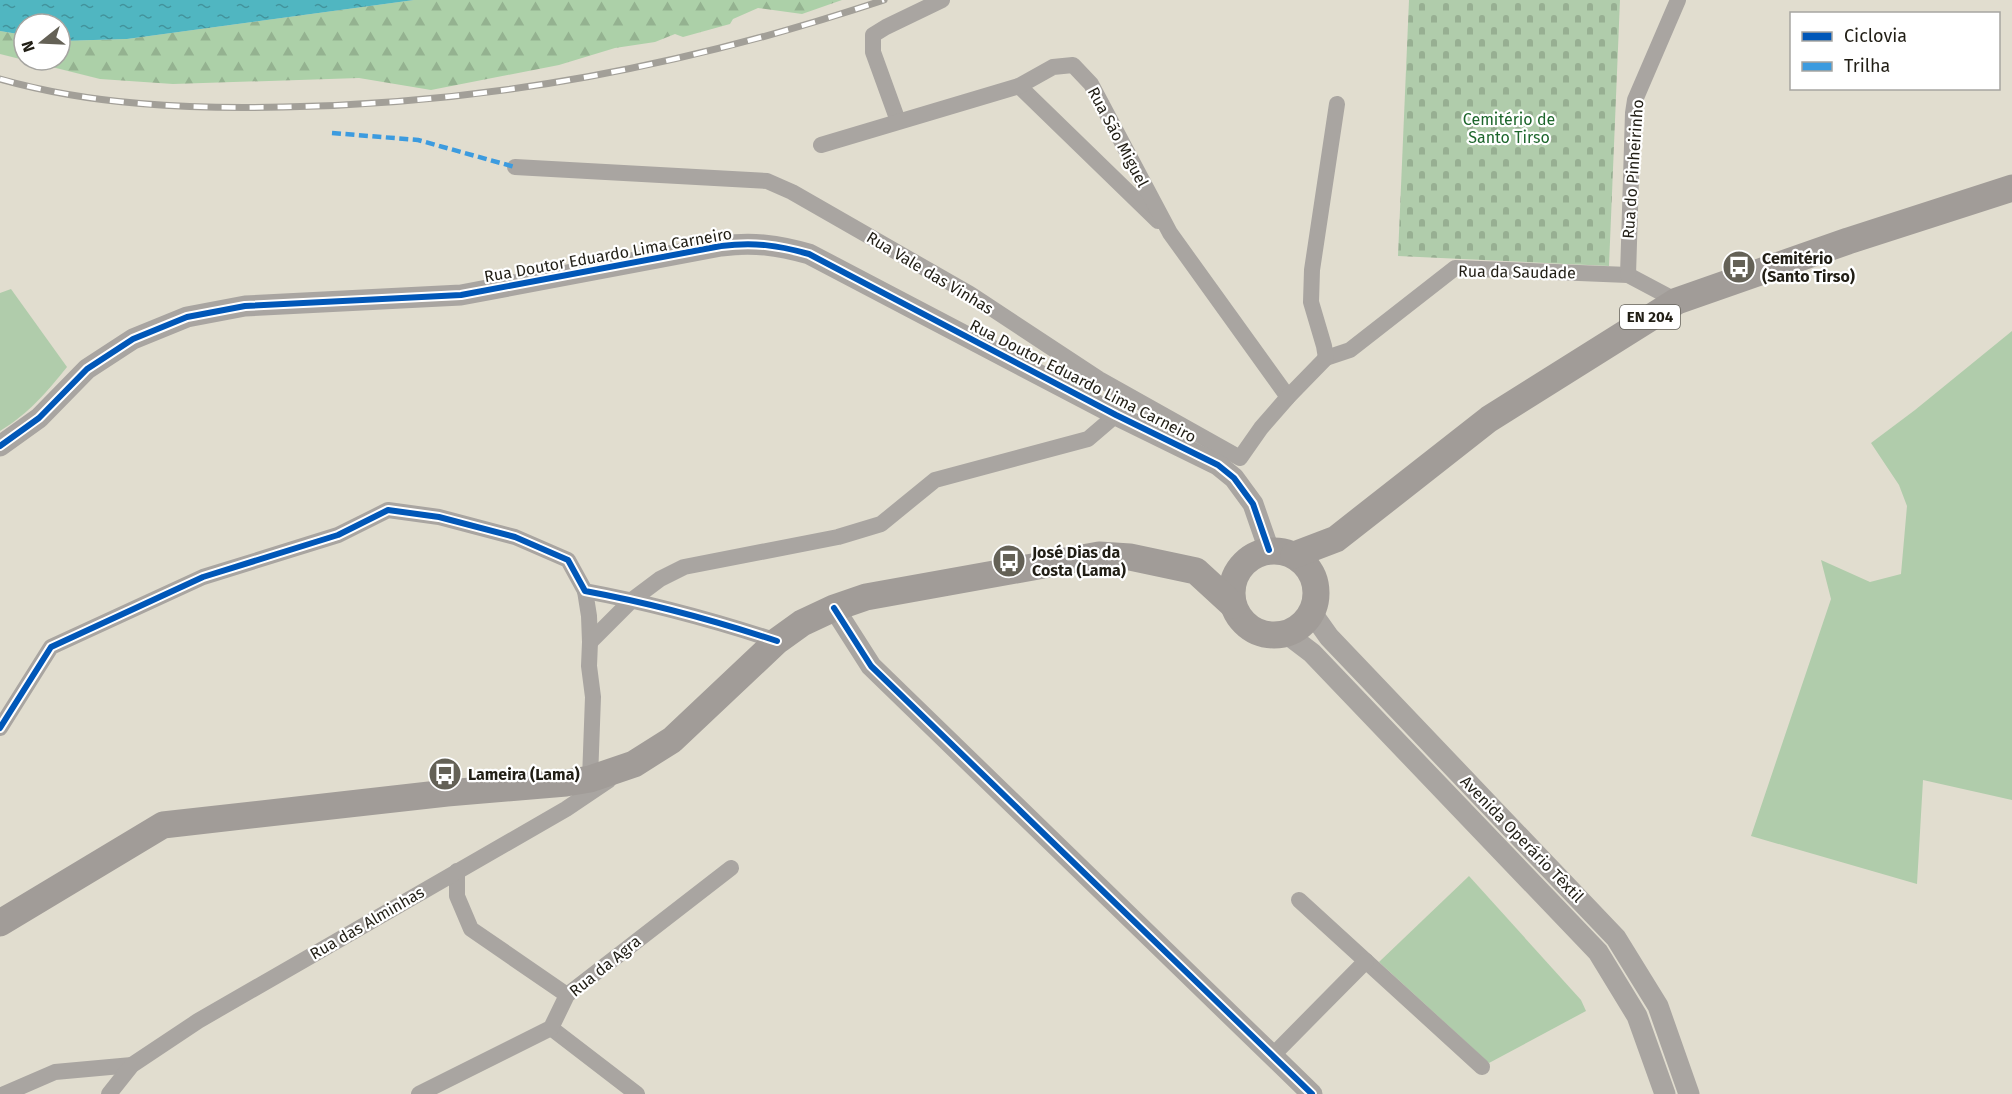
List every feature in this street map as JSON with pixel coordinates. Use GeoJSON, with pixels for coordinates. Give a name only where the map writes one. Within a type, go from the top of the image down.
{"type":"FeatureCollection","features":[{"type":"Feature","properties":{"kind":"main road","name":"EN 204"},"geometry":{"type":"LineString","coordinates":[[1312,613],[1316,591],[1314,580],[1336,539],[1489,419],[1677,301],[1848,241],[2012,188]]}},
{"type":"Feature","properties":{"kind":"main road","name":"EN 204"},"geometry":{"type":"LineString","coordinates":[[0,923],[163,825],[237,815],[590,779],[634,764],[672,740],[777,641],[802,623],[834,608],[866,597],[1099,555],[1130,557],[1196,571],[1336,539]]}},
{"type":"Feature","properties":{"kind":"main road"},"geometry":{"type":"LineString","coordinates":[[1233,606],[1233,581],[1238,569],[1270,555],[1310,570],[1314,580]]}},
{"type":"Feature","properties":{"kind":"main road"},"geometry":{"type":"LineString","coordinates":[[1196,571],[1233,606],[1248,627],[1260,633],[1274,636],[1287,634],[1297,629],[1312,613]]}},
{"type":"Feature","properties":{"kind":"street"},"geometry":{"type":"LineString","coordinates":[[898,121],[873,51],[873,35],[942,0]]}},
{"type":"Feature","properties":{"kind":"street","name":"Rua do Pinheirinho"},"geometry":{"type":"LineString","coordinates":[[1628,275],[1635,100],[1678,0]]}},
{"type":"Feature","properties":{"kind":"street","name":"Rua São Miguel"},"geometry":{"type":"LineString","coordinates":[[821,145],[1019,86],[1053,67],[1074,65],[1091,84],[1170,233],[1288,397]]}},
{"type":"Feature","properties":{"kind":"street","name":"Rua São Miguel"},"geometry":{"type":"LineString","coordinates":[[1019,86],[1170,233]]}},
{"type":"Feature","properties":{"kind":"street"},"geometry":{"type":"LineString","coordinates":[[1326,358],[1311,302],[1312,270],[1337,104]]}},
{"type":"Feature","properties":{"kind":"street","name":"Rua Vale das Vinhas"},"geometry":{"type":"LineString","coordinates":[[515,166],[767,181],[792,192],[970,294],[1099,379],[1240,458],[1261,428],[1288,397]]}},
{"type":"Feature","properties":{"kind":"street","name":"Rua Doutor Eduardo Lima Carneiro"},"geometry":{"type":"LineString","coordinates":[[0,446],[39,418],[87,369],[133,339],[187,317],[245,306],[461,296],[721,246],[749,243],[781,246],[809,254],[1116,415],[1218,465],[1234,478],[1253,504],[1270,555]]}},
{"type":"Feature","properties":{"kind":"street","name":"Rua da Saudade"},"geometry":{"type":"LineString","coordinates":[[1288,397],[1326,358],[1350,350],[1455,268],[1628,275],[1677,301]]}},
{"type":"Feature","properties":{"kind":"street"},"geometry":{"type":"LineString","coordinates":[[591,642],[632,600],[660,579],[684,567],[838,537],[881,524],[935,480],[1088,439],[1116,415]]}},
{"type":"Feature","properties":{"kind":"street"},"geometry":{"type":"LineString","coordinates":[[0,728],[51,647],[203,577],[338,535],[388,510],[439,518],[515,537],[568,560],[585,591],[591,642],[589,666],[593,697],[590,779]]}},
{"type":"Feature","properties":{"kind":"street"},"geometry":{"type":"LineString","coordinates":[[585,591],[709,619],[777,641]]}},
{"type":"Feature","properties":{"kind":"street"},"geometry":{"type":"LineString","coordinates":[[834,608],[871,666],[1312,1094]]}},
{"type":"Feature","properties":{"kind":"street","name":"Avenida Operário Têxtil"},"geometry":{"type":"LineString","coordinates":[[1312,613],[1337,645],[1616,938],[1658,1006],[1689,1094]]}},
{"type":"Feature","properties":{"kind":"street","name":"Avenida Operário Têxtil"},"geometry":{"type":"LineString","coordinates":[[1287,634],[1312,653],[1598,952],[1637,1016],[1665,1094]]}},
{"type":"Feature","properties":{"kind":"street","name":"Rua das Alminhas"},"geometry":{"type":"LineString","coordinates":[[109,1094],[132,1065],[198,1021],[566,809],[634,764]]}},
{"type":"Feature","properties":{"kind":"street","name":"Rua da Agra"},"geometry":{"type":"LineString","coordinates":[[551,1028],[567,995],[730,868]]}},
{"type":"Feature","properties":{"kind":"street"},"geometry":{"type":"LineString","coordinates":[[456,872],[457,896],[471,928],[567,995]]}},
{"type":"Feature","properties":{"kind":"street"},"geometry":{"type":"LineString","coordinates":[[1299,900],[1482,1067]]}},
{"type":"Feature","properties":{"kind":"street"},"geometry":{"type":"LineString","coordinates":[[1272,1056],[1366,961]]}},
{"type":"Feature","properties":{"kind":"street"},"geometry":{"type":"LineString","coordinates":[[419,1094],[551,1028],[637,1094]]}},
{"type":"Feature","properties":{"kind":"street"},"geometry":{"type":"LineString","coordinates":[[4,1094],[55,1072],[132,1065]]}},
{"type":"Feature","properties":{"kind":"green space"},"geometry":{"type":"Polygon","coordinates":[[[414,0],[842,0],[802,14],[758,8],[733,19],[730,24],[683,37],[675,34],[655,42],[615,48],[559,65],[431,90],[359,78],[173,84],[100,79],[72,72],[72,41],[127,39],[414,0]]]}},
{"type":"Feature","properties":{"kind":"green space","name":"Cemitério de Santo Tirso"},"geometry":{"type":"Polygon","coordinates":[[[1409,0],[1620,0],[1609,266],[1398,256],[1409,0]]]}},
{"type":"Feature","properties":{"kind":"green space"},"geometry":{"type":"Polygon","coordinates":[[[0,31],[12,33],[12,57],[0,54],[0,31]]]}},
{"type":"Feature","properties":{"kind":"green space"},"geometry":{"type":"Polygon","coordinates":[[[11,289],[67,367],[36,402],[0,431],[0,293],[11,289]]]}},
{"type":"Feature","properties":{"kind":"green space"},"geometry":{"type":"Polygon","coordinates":[[[2012,331],[2012,800],[1923,780],[1917,884],[1751,836],[1831,599],[1821,560],[1870,582],[1901,574],[1907,506],[1899,485],[1871,443],[2012,331]]]}},
{"type":"Feature","properties":{"kind":"green space"},"geometry":{"type":"Polygon","coordinates":[[[1469,876],[1581,1000],[1586,1011],[1489,1063],[1379,962],[1469,876]]]}},
{"type":"Feature","properties":{"kind":"water"},"geometry":{"type":"Polygon","coordinates":[[[0,0],[414,0],[127,39],[72,41],[72,12],[12,12],[12,33],[0,31],[0,0]]]}},
{"type":"Feature","properties":{"kind":"railway"},"geometry":{"type":"LineString","coordinates":[[0,79],[70,95],[176,106],[283,107],[437,98],[513,89],[662,62],[736,44],[884,0]]}},
{"type":"Feature","properties":{"kind":"marked path"},"geometry":{"type":"LineString","coordinates":[[332,133],[418,140],[515,167]]}},
{"type":"Feature","properties":{"kind":"cycle path"},"geometry":{"type":"LineString","coordinates":[[0,446],[39,418],[87,369],[133,339],[187,317],[245,306],[461,295],[721,246],[765,245],[809,254],[1116,415],[1218,465],[1234,478],[1253,504],[1269,550]]}},
{"type":"Feature","properties":{"kind":"cycle path"},"geometry":{"type":"LineString","coordinates":[[0,728],[51,647],[203,577],[338,535],[388,510],[439,517],[515,537],[568,560],[585,591],[681,613],[777,641]]}},
{"type":"Feature","properties":{"kind":"cycle path"},"geometry":{"type":"LineString","coordinates":[[834,608],[871,666],[1312,1094]]}},
{"type":"Feature","properties":{"kind":"place","name":"Cemitério (Santo Tirso)"},"geometry":{"type":"Point","coordinates":[1739,267]}},
{"type":"Feature","properties":{"kind":"place","name":"José Dias da Costa (Lama)"},"geometry":{"type":"Point","coordinates":[1009,561]}},
{"type":"Feature","properties":{"kind":"place","name":"Lameira (Lama)"},"geometry":{"type":"Point","coordinates":[445,774]}}]}
